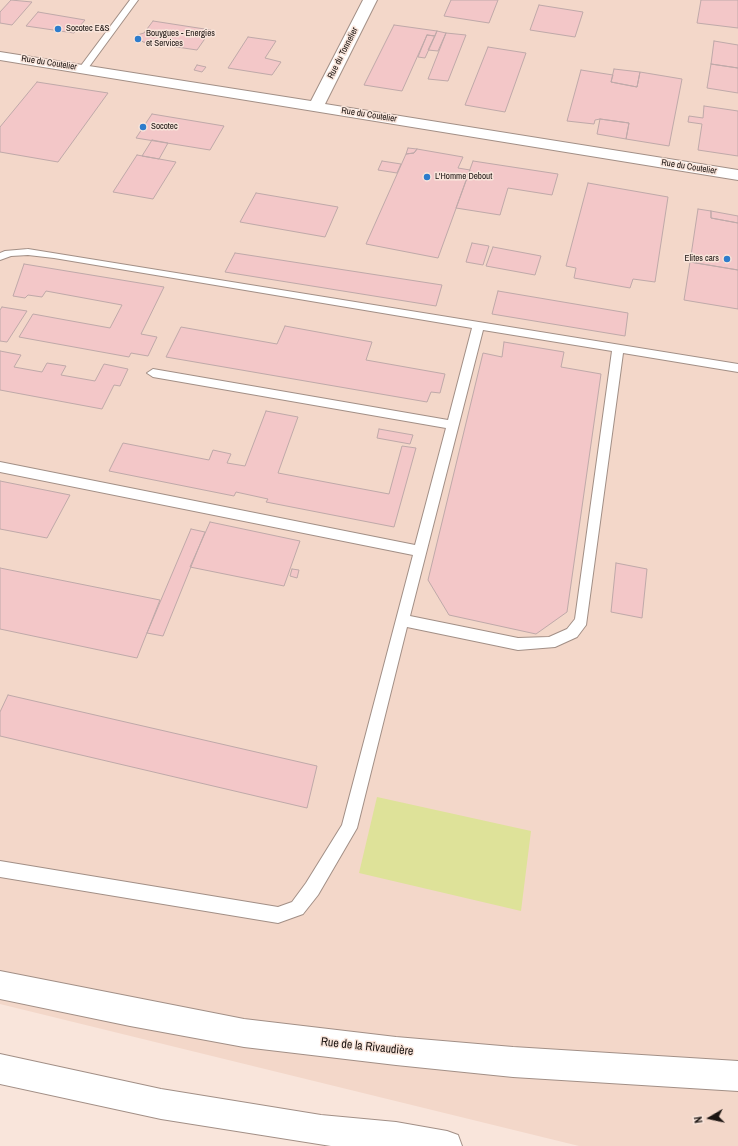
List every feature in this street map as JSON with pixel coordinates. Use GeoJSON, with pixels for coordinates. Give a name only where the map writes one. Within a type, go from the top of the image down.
{"type":"FeatureCollection","features":[{"type":"Feature","properties":{"kind":"street","name":"Rue du Tonnelier"},"geometry":{"type":"LineString","coordinates":[[316,106],[370,0]]}},
{"type":"Feature","properties":{"kind":"street","name":"Rue du Coutelier"},"geometry":{"type":"LineString","coordinates":[[0,56],[738,175]]}},
{"type":"Feature","properties":{"kind":"street","name":"Rue de la Rivaudière"},"geometry":{"type":"LineString","coordinates":[[0,985],[130,1012],[244,1033],[396,1051],[513,1062],[738,1076]]}},
{"type":"Feature","properties":{"kind":"street"},"geometry":{"type":"LineString","coordinates":[[0,1069],[161,1104],[321,1130],[396,1137],[447,1146]]}},
{"type":"Feature","properties":{"kind":"street"},"geometry":{"type":"LineString","coordinates":[[321,1130],[378,1146]]}},
{"type":"Feature","properties":{"kind":"lane"},"geometry":{"type":"LineString","coordinates":[[83,69],[134,0]]}},
{"type":"Feature","properties":{"kind":"lane"},"geometry":{"type":"LineString","coordinates":[[3,254],[28,252],[54,255],[738,368]]}},
{"type":"Feature","properties":{"kind":"lane"},"geometry":{"type":"LineString","coordinates":[[0,870],[278,915],[297,908],[312,889],[349,828],[478,326]]}},
{"type":"Feature","properties":{"kind":"lane"},"geometry":{"type":"LineString","coordinates":[[403,620],[518,644],[550,643],[572,634],[581,621],[618,348]]}},
{"type":"Feature","properties":{"kind":"lane"},"geometry":{"type":"LineString","coordinates":[[153,373],[453,425]]}},
{"type":"Feature","properties":{"kind":"lane"},"geometry":{"type":"LineString","coordinates":[[0,467],[421,551]]}},
{"type":"Feature","properties":{"kind":"shaded area"},"geometry":{"type":"Polygon","coordinates":[[[0,0],[738,0],[738,1146],[579,1146],[0,1004],[0,0]]]}},
{"type":"Feature","properties":{"kind":"green space"},"geometry":{"type":"Polygon","coordinates":[[[377,797],[531,831],[521,911],[359,873],[377,797]]]}},
{"type":"Feature","properties":{"kind":"building"},"geometry":{"type":"Polygon","coordinates":[[[11,0],[32,2],[12,25],[0,23],[0,12],[11,0]]]}},
{"type":"Feature","properties":{"kind":"building"},"geometry":{"type":"Polygon","coordinates":[[[451,0],[498,0],[489,23],[444,16],[451,0]]]}},
{"type":"Feature","properties":{"kind":"building"},"geometry":{"type":"Polygon","coordinates":[[[701,0],[738,0],[738,28],[697,23],[701,0]]]}},
{"type":"Feature","properties":{"kind":"building"},"geometry":{"type":"Polygon","coordinates":[[[539,5],[583,12],[575,37],[530,30],[539,5]]]}},
{"type":"Feature","properties":{"kind":"building"},"geometry":{"type":"Polygon","coordinates":[[[38,12],[85,20],[74,33],[26,26],[38,12]]]}},
{"type":"Feature","properties":{"kind":"building"},"geometry":{"type":"Polygon","coordinates":[[[153,21],[211,30],[197,50],[143,42],[137,35],[144,33],[153,21]]]}},
{"type":"Feature","properties":{"kind":"building"},"geometry":{"type":"Polygon","coordinates":[[[394,25],[437,31],[435,36],[427,35],[402,91],[364,85],[394,25]]]}},
{"type":"Feature","properties":{"kind":"building"},"geometry":{"type":"Polygon","coordinates":[[[437,31],[446,33],[438,51],[428,50],[437,31]]]}},
{"type":"Feature","properties":{"kind":"building"},"geometry":{"type":"Polygon","coordinates":[[[446,33],[466,35],[448,81],[428,79],[446,33]]]}},
{"type":"Feature","properties":{"kind":"building"},"geometry":{"type":"Polygon","coordinates":[[[427,35],[435,36],[425,58],[418,57],[427,35]]]}},
{"type":"Feature","properties":{"kind":"building"},"geometry":{"type":"Polygon","coordinates":[[[248,37],[276,41],[265,58],[281,62],[272,75],[228,68],[248,37]]]}},
{"type":"Feature","properties":{"kind":"building"},"geometry":{"type":"Polygon","coordinates":[[[714,41],[738,45],[738,68],[711,64],[714,41]]]}},
{"type":"Feature","properties":{"kind":"building"},"geometry":{"type":"Polygon","coordinates":[[[488,47],[526,53],[505,112],[465,105],[488,47]]]}},
{"type":"Feature","properties":{"kind":"building"},"geometry":{"type":"Polygon","coordinates":[[[711,64],[738,68],[738,93],[707,88],[711,64]]]}},
{"type":"Feature","properties":{"kind":"building"},"geometry":{"type":"Polygon","coordinates":[[[197,65],[206,67],[202,72],[194,70],[197,65]]]}},
{"type":"Feature","properties":{"kind":"building"},"geometry":{"type":"Polygon","coordinates":[[[614,69],[640,72],[637,87],[611,82],[614,69]]]}},
{"type":"Feature","properties":{"kind":"building"},"geometry":{"type":"Polygon","coordinates":[[[581,70],[613,75],[611,82],[637,87],[640,72],[682,79],[669,146],[626,139],[629,123],[600,119],[595,120],[594,124],[567,121],[581,70]]]}},
{"type":"Feature","properties":{"kind":"building"},"geometry":{"type":"Polygon","coordinates":[[[37,82],[108,93],[58,162],[0,152],[0,127],[37,82]]]}},
{"type":"Feature","properties":{"kind":"building"},"geometry":{"type":"Polygon","coordinates":[[[704,106],[738,111],[738,156],[698,150],[702,124],[688,122],[689,116],[703,118],[704,106]]]}},
{"type":"Feature","properties":{"kind":"building"},"geometry":{"type":"Polygon","coordinates":[[[152,114],[224,126],[210,150],[136,138],[152,114]]]}},
{"type":"Feature","properties":{"kind":"building"},"geometry":{"type":"Polygon","coordinates":[[[600,119],[629,123],[626,139],[597,134],[600,119]]]}},
{"type":"Feature","properties":{"kind":"building"},"geometry":{"type":"Polygon","coordinates":[[[152,140],[168,143],[159,159],[142,156],[152,140]]]}},
{"type":"Feature","properties":{"kind":"building"},"geometry":{"type":"Polygon","coordinates":[[[408,148],[417,149],[414,153],[406,154],[408,148]]]}},
{"type":"Feature","properties":{"kind":"building"},"geometry":{"type":"Polygon","coordinates":[[[417,149],[463,157],[458,168],[470,170],[438,258],[366,244],[406,154],[414,153],[417,149]]]}},
{"type":"Feature","properties":{"kind":"building"},"geometry":{"type":"Polygon","coordinates":[[[137,155],[176,162],[153,199],[113,192],[137,155]]]}},
{"type":"Feature","properties":{"kind":"building"},"geometry":{"type":"Polygon","coordinates":[[[382,161],[401,164],[397,173],[378,170],[382,161]]]}},
{"type":"Feature","properties":{"kind":"building"},"geometry":{"type":"Polygon","coordinates":[[[473,161],[558,174],[552,195],[508,188],[500,215],[456,208],[473,161]]]}},
{"type":"Feature","properties":{"kind":"building"},"geometry":{"type":"Polygon","coordinates":[[[588,183],[668,197],[655,282],[633,279],[630,288],[574,278],[576,268],[566,266],[588,183]]]}},
{"type":"Feature","properties":{"kind":"building"},"geometry":{"type":"Polygon","coordinates":[[[256,193],[338,207],[325,237],[240,222],[256,193]]]}},
{"type":"Feature","properties":{"kind":"building"},"geometry":{"type":"Polygon","coordinates":[[[698,209],[711,211],[711,218],[738,223],[738,270],[690,262],[698,209]]]}},
{"type":"Feature","properties":{"kind":"building"},"geometry":{"type":"Polygon","coordinates":[[[711,211],[738,216],[738,223],[711,218],[711,211]]]}},
{"type":"Feature","properties":{"kind":"building"},"geometry":{"type":"Polygon","coordinates":[[[472,243],[489,246],[483,265],[466,262],[472,243]]]}},
{"type":"Feature","properties":{"kind":"building"},"geometry":{"type":"Polygon","coordinates":[[[493,247],[541,256],[535,275],[486,266],[493,247]]]}},
{"type":"Feature","properties":{"kind":"building"},"geometry":{"type":"Polygon","coordinates":[[[235,253],[442,285],[436,306],[225,272],[235,253]]]}},
{"type":"Feature","properties":{"kind":"building"},"geometry":{"type":"Polygon","coordinates":[[[690,262],[738,270],[738,309],[684,300],[690,262]]]}},
{"type":"Feature","properties":{"kind":"building"},"geometry":{"type":"Polygon","coordinates":[[[24,264],[164,287],[141,334],[157,337],[148,356],[131,353],[129,357],[19,337],[33,314],[110,328],[122,305],[46,291],[42,297],[28,295],[25,298],[13,296],[24,264]]]}},
{"type":"Feature","properties":{"kind":"building"},"geometry":{"type":"Polygon","coordinates":[[[498,291],[628,313],[625,336],[492,314],[498,291]]]}},
{"type":"Feature","properties":{"kind":"building"},"geometry":{"type":"Polygon","coordinates":[[[2,307],[27,311],[7,342],[0,341],[0,310],[2,307]]]}},
{"type":"Feature","properties":{"kind":"building"},"geometry":{"type":"Polygon","coordinates":[[[285,326],[372,342],[366,360],[445,374],[440,393],[431,392],[427,402],[166,357],[181,327],[277,344],[285,326]]]}},
{"type":"Feature","properties":{"kind":"building"},"geometry":{"type":"Polygon","coordinates":[[[504,342],[564,352],[561,367],[601,374],[567,612],[536,634],[449,615],[428,580],[483,353],[502,357],[504,342]]]}},
{"type":"Feature","properties":{"kind":"building"},"geometry":{"type":"Polygon","coordinates":[[[0,351],[21,355],[14,367],[42,372],[47,363],[66,366],[61,375],[95,381],[104,364],[128,369],[120,386],[114,385],[102,409],[0,390],[0,351]]]}},
{"type":"Feature","properties":{"kind":"building"},"geometry":{"type":"Polygon","coordinates":[[[266,411],[298,417],[278,473],[389,494],[402,446],[416,448],[394,527],[266,502],[268,499],[236,492],[234,496],[109,471],[123,443],[209,460],[213,450],[231,454],[227,463],[245,466],[266,411]]]}},
{"type":"Feature","properties":{"kind":"building"},"geometry":{"type":"Polygon","coordinates":[[[379,429],[413,435],[410,444],[377,438],[379,429]]]}},
{"type":"Feature","properties":{"kind":"building"},"geometry":{"type":"Polygon","coordinates":[[[0,481],[70,495],[47,538],[0,529],[0,481]]]}},
{"type":"Feature","properties":{"kind":"building"},"geometry":{"type":"Polygon","coordinates":[[[210,522],[300,541],[284,586],[190,567],[210,522]]]}},
{"type":"Feature","properties":{"kind":"building"},"geometry":{"type":"Polygon","coordinates":[[[191,529],[205,532],[163,636],[147,633],[191,529]]]}},
{"type":"Feature","properties":{"kind":"building"},"geometry":{"type":"Polygon","coordinates":[[[616,563],[647,569],[642,618],[611,612],[616,563]]]}},
{"type":"Feature","properties":{"kind":"building"},"geometry":{"type":"Polygon","coordinates":[[[0,568],[160,600],[137,658],[0,629],[0,568]]]}},
{"type":"Feature","properties":{"kind":"building"},"geometry":{"type":"Polygon","coordinates":[[[292,569],[299,570],[297,578],[290,576],[292,569]]]}},
{"type":"Feature","properties":{"kind":"building"},"geometry":{"type":"Polygon","coordinates":[[[8,695],[317,766],[307,808],[0,736],[0,712],[8,695]]]}},
{"type":"Feature","properties":{"kind":"place","name":"Socotec E&S"},"geometry":{"type":"Point","coordinates":[58,29]}},
{"type":"Feature","properties":{"kind":"place","name":"Bouygues - Energies et Services"},"geometry":{"type":"Point","coordinates":[138,39]}},
{"type":"Feature","properties":{"kind":"place","name":"Socotec"},"geometry":{"type":"Point","coordinates":[143,127]}},
{"type":"Feature","properties":{"kind":"place","name":"L'Homme Debout"},"geometry":{"type":"Point","coordinates":[427,177]}},
{"type":"Feature","properties":{"kind":"place","name":"Elites cars"},"geometry":{"type":"Point","coordinates":[727,259]}}]}
